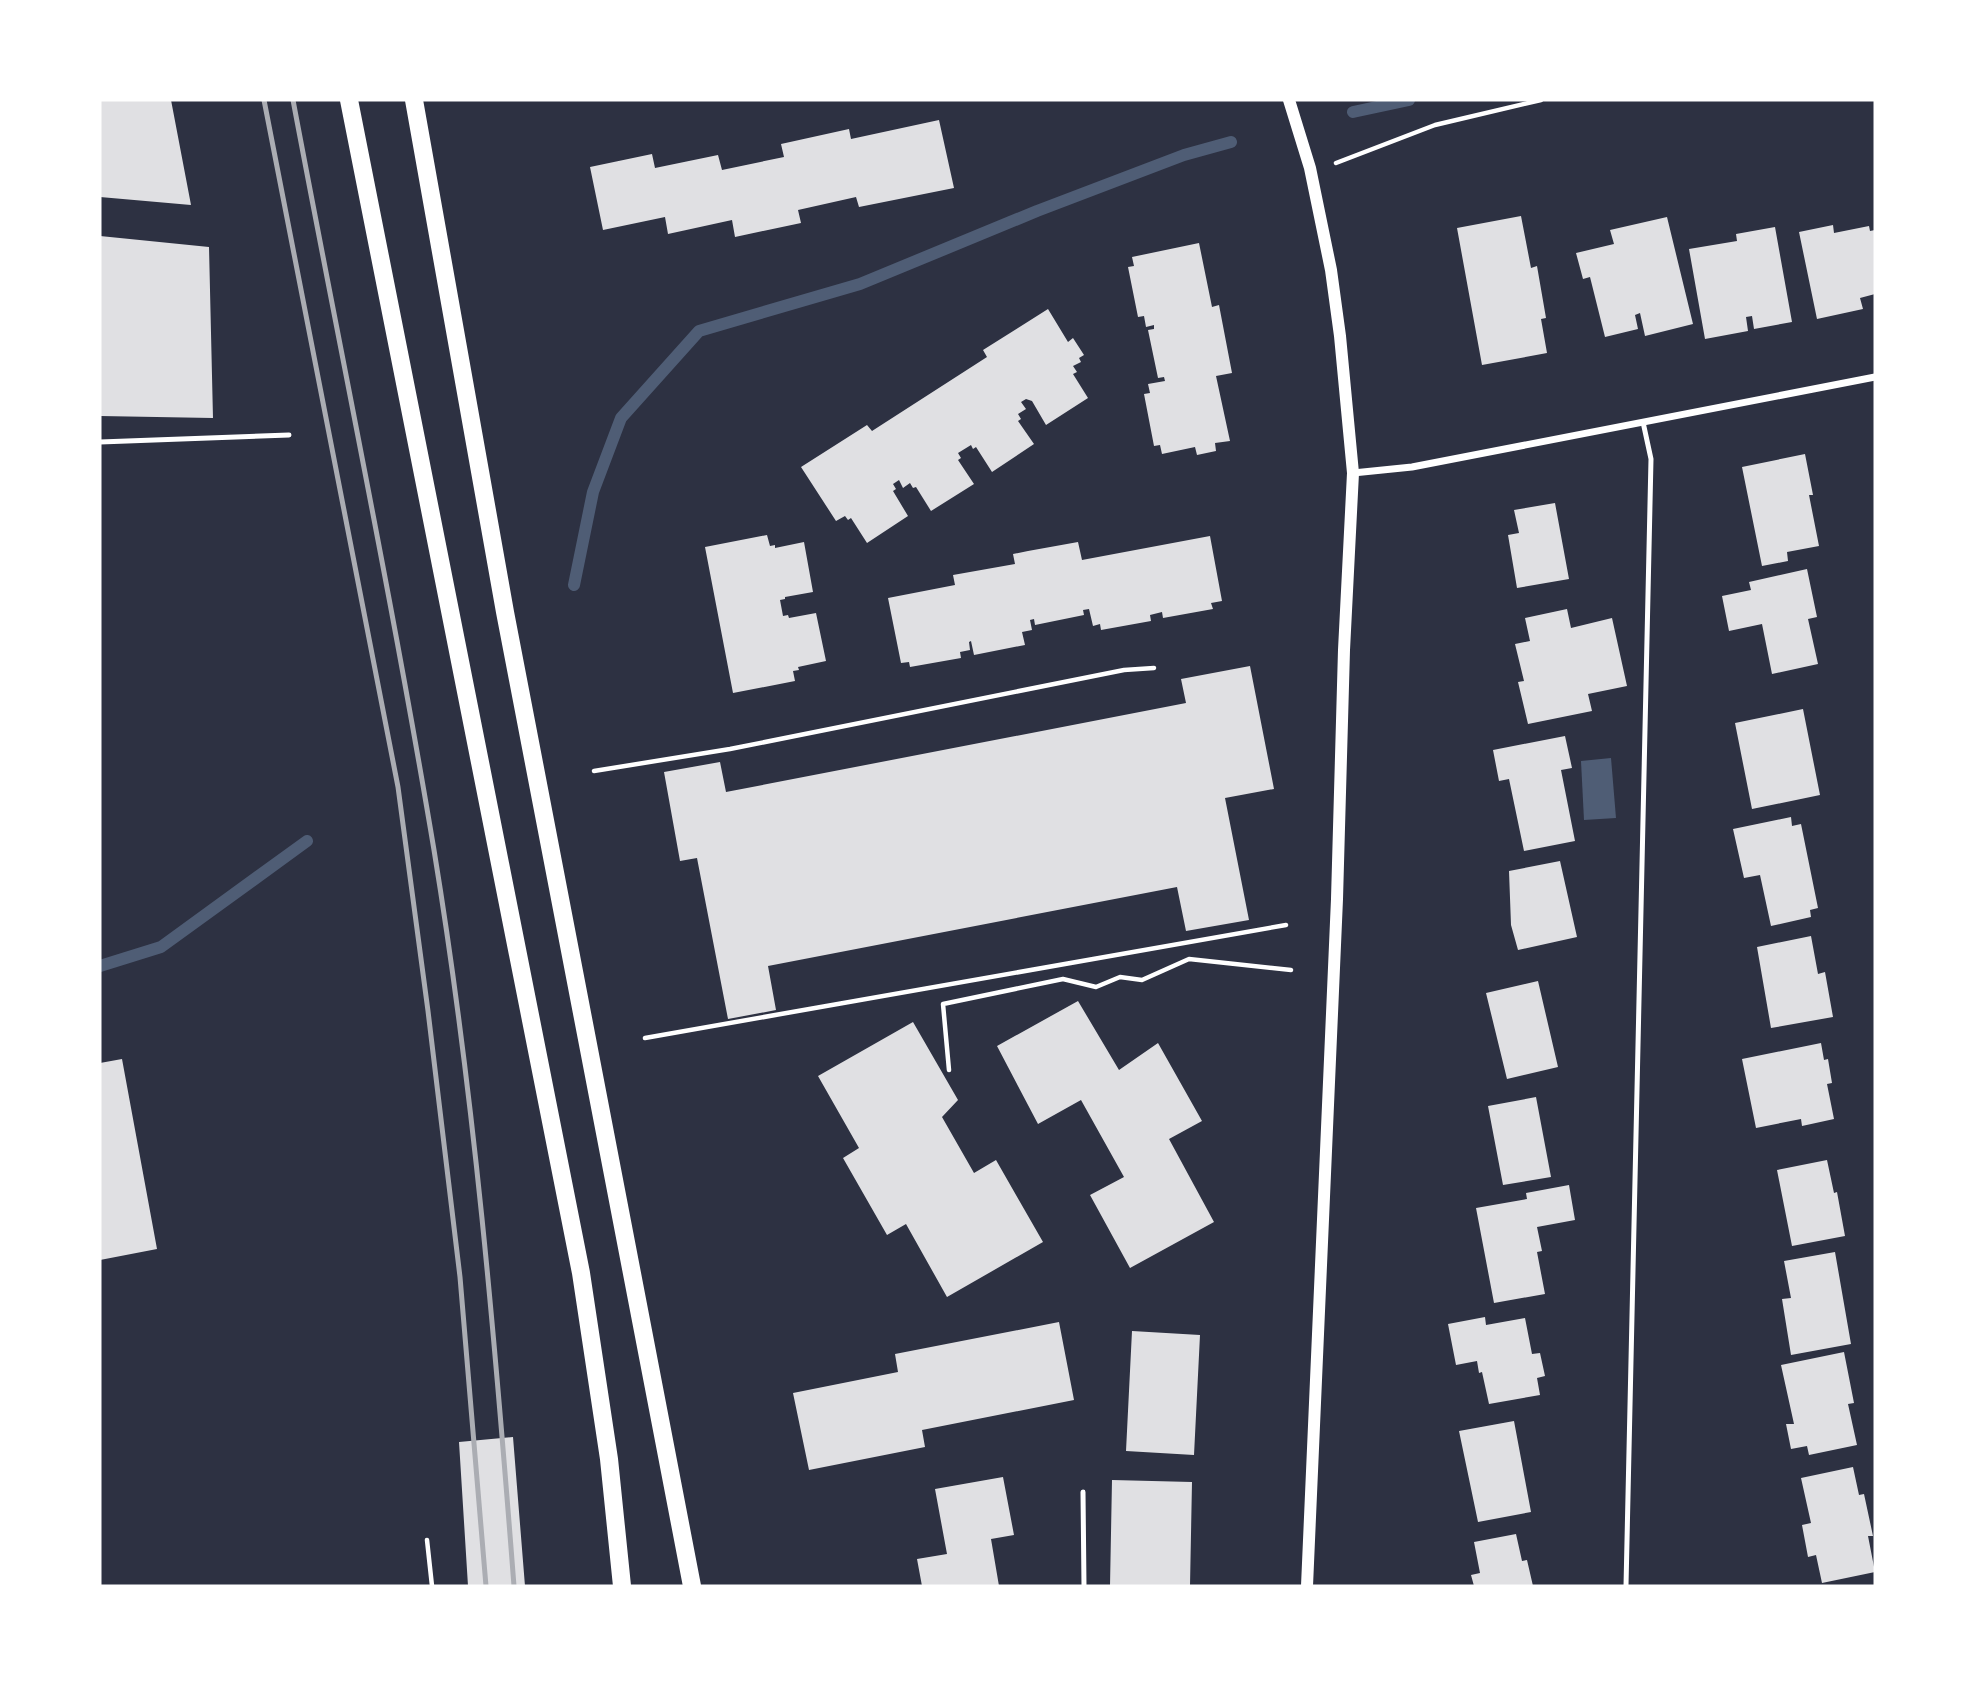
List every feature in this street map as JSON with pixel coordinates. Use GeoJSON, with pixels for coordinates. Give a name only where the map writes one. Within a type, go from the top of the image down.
{"type":"FeatureCollection","features":[{"type":"Feature","properties":{"kind":"main road"},"geometry":{"type":"LineString","coordinates":[[349,100],[581,1273],[609,1459],[622,1586]]}},
{"type":"Feature","properties":{"kind":"main road"},"geometry":{"type":"LineString","coordinates":[[414,100],[513,651],[692,1586]]}},
{"type":"Feature","properties":{"kind":"street"},"geometry":{"type":"LineString","coordinates":[[1289,100],[1310,168],[1331,270],[1353,472],[1307,1586]]}},
{"type":"Feature","properties":{"kind":"street"},"geometry":{"type":"LineString","coordinates":[[1353,472],[1412,467],[1875,377]]}},
{"type":"Feature","properties":{"kind":"lane"},"geometry":{"type":"LineString","coordinates":[[1626,1586],[1651,458],[1643,422]]}},
{"type":"Feature","properties":{"kind":"lane"},"geometry":{"type":"LineString","coordinates":[[100,442],[289,435]]}},
{"type":"Feature","properties":{"kind":"lane"},"geometry":{"type":"LineString","coordinates":[[1083,1492],[1084,1586]]}},
{"type":"Feature","properties":{"kind":"path"},"geometry":{"type":"LineString","coordinates":[[1310,168],[1343,162],[1435,125],[1541,100]]}},
{"type":"Feature","properties":{"kind":"path"},"geometry":{"type":"LineString","coordinates":[[594,771],[730,749],[1124,670],[1154,668]]}},
{"type":"Feature","properties":{"kind":"path"},"geometry":{"type":"LineString","coordinates":[[645,1038],[1286,925]]}},
{"type":"Feature","properties":{"kind":"path"},"geometry":{"type":"LineString","coordinates":[[949,1070],[943,1004],[1063,979],[1096,987],[1121,977],[1142,980],[1189,959],[1291,970]]}},
{"type":"Feature","properties":{"kind":"path"},"geometry":{"type":"LineString","coordinates":[[427,1540],[432,1586]]}},
{"type":"Feature","properties":{"kind":"water"},"geometry":{"type":"Polygon","coordinates":[[[1611,758],[1616,818],[1584,820],[1581,761],[1611,758]]]}},
{"type":"Feature","properties":{"kind":"building"},"geometry":{"type":"Polygon","coordinates":[[[100,100],[171,100],[191,205],[100,197],[100,100]]]}},
{"type":"Feature","properties":{"kind":"building"},"geometry":{"type":"Polygon","coordinates":[[[939,120],[954,188],[859,207],[856,197],[798,210],[801,223],[735,237],[732,220],[668,234],[665,217],[603,230],[590,167],[652,154],[655,168],[718,155],[722,170],[784,157],[781,144],[849,129],[851,139],[939,120]]]}},
{"type":"Feature","properties":{"kind":"building"},"geometry":{"type":"Polygon","coordinates":[[[1521,216],[1531,268],[1537,266],[1546,318],[1541,319],[1547,353],[1482,365],[1457,228],[1521,216]]]}},
{"type":"Feature","properties":{"kind":"building"},"geometry":{"type":"Polygon","coordinates":[[[1667,217],[1693,324],[1645,336],[1640,313],[1635,315],[1638,329],[1605,337],[1590,277],[1583,279],[1576,253],[1614,244],[1610,230],[1667,217]]]}},
{"type":"Feature","properties":{"kind":"building"},"geometry":{"type":"Polygon","coordinates":[[[1833,225],[1834,233],[1869,226],[1870,231],[1875,230],[1875,294],[1860,298],[1863,309],[1817,319],[1799,232],[1833,225]]]}},
{"type":"Feature","properties":{"kind":"building"},"geometry":{"type":"Polygon","coordinates":[[[1775,227],[1792,322],[1754,329],[1752,316],[1746,317],[1748,331],[1705,339],[1689,249],[1737,241],[1736,234],[1775,227]]]}},
{"type":"Feature","properties":{"kind":"building"},"geometry":{"type":"Polygon","coordinates":[[[100,236],[209,247],[213,418],[100,416],[100,236]]]}},
{"type":"Feature","properties":{"kind":"building"},"geometry":{"type":"Polygon","coordinates":[[[1199,243],[1212,307],[1219,305],[1232,373],[1216,376],[1230,441],[1215,443],[1216,451],[1197,455],[1195,447],[1162,454],[1160,445],[1154,446],[1144,394],[1150,393],[1148,384],[1165,381],[1164,377],[1158,378],[1148,330],[1154,329],[1154,325],[1146,327],[1144,316],[1138,317],[1128,267],[1134,266],[1132,257],[1199,243]]]}},
{"type":"Feature","properties":{"kind":"building"},"geometry":{"type":"Polygon","coordinates":[[[1048,309],[1068,342],[1073,338],[1084,355],[1079,358],[1081,362],[1073,366],[1077,372],[1073,374],[1088,398],[1046,425],[1032,401],[1026,399],[1021,402],[1026,409],[1018,414],[1021,419],[1018,421],[1034,444],[992,472],[976,447],[973,449],[971,445],[958,453],[961,458],[958,460],[974,484],[931,511],[916,487],[913,488],[910,483],[903,488],[899,480],[893,484],[896,489],[893,491],[908,516],[867,543],[851,518],[848,520],[845,516],[836,521],[801,467],[867,425],[872,431],[987,357],[983,350],[1048,309]]]}},
{"type":"Feature","properties":{"kind":"building"},"geometry":{"type":"Polygon","coordinates":[[[1805,454],[1813,495],[1809,495],[1819,546],[1787,552],[1788,561],[1762,566],[1742,467],[1805,454]]]}},
{"type":"Feature","properties":{"kind":"building"},"geometry":{"type":"Polygon","coordinates":[[[1555,503],[1569,579],[1517,588],[1508,535],[1519,533],[1514,510],[1555,503]]]}},
{"type":"Feature","properties":{"kind":"building"},"geometry":{"type":"Polygon","coordinates":[[[767,535],[770,546],[775,545],[775,548],[804,542],[813,592],[780,600],[783,616],[788,615],[789,618],[816,613],[826,661],[798,667],[799,670],[793,671],[795,681],[733,693],[705,547],[767,535]]]}},
{"type":"Feature","properties":{"kind":"building"},"geometry":{"type":"Polygon","coordinates":[[[1210,536],[1222,601],[1211,603],[1213,609],[1163,618],[1162,612],[1150,615],[1151,621],[1101,630],[1100,624],[1093,626],[1089,609],[1083,610],[1084,615],[1035,625],[1034,619],[1030,620],[1032,630],[1022,632],[1025,645],[974,655],[971,641],[970,650],[960,652],[961,658],[910,667],[909,662],[901,663],[888,598],[955,585],[953,575],[1015,564],[1013,554],[1028,551],[1078,542],[1082,560],[1210,536]]]}},
{"type":"Feature","properties":{"kind":"building"},"geometry":{"type":"Polygon","coordinates":[[[1807,569],[1817,617],[1808,619],[1818,664],[1772,674],[1762,624],[1729,631],[1722,596],[1751,590],[1749,582],[1807,569]]]}},
{"type":"Feature","properties":{"kind":"building"},"geometry":{"type":"Polygon","coordinates":[[[1567,609],[1571,628],[1612,618],[1627,686],[1588,694],[1592,711],[1528,724],[1518,682],[1524,681],[1515,644],[1530,641],[1525,618],[1567,609]]]}},
{"type":"Feature","properties":{"kind":"building"},"geometry":{"type":"Polygon","coordinates":[[[1250,666],[1274,789],[1225,798],[1249,920],[1186,931],[1177,887],[768,966],[776,1010],[728,1019],[697,858],[680,861],[664,772],[720,762],[726,792],[1186,703],[1181,679],[1250,666]]]}},
{"type":"Feature","properties":{"kind":"building"},"geometry":{"type":"Polygon","coordinates":[[[1803,709],[1820,795],[1752,809],[1735,723],[1803,709]]]}},
{"type":"Feature","properties":{"kind":"building"},"geometry":{"type":"Polygon","coordinates":[[[1565,736],[1572,768],[1561,770],[1575,841],[1524,851],[1509,779],[1499,781],[1493,750],[1565,736]]]}},
{"type":"Feature","properties":{"kind":"building"},"geometry":{"type":"Polygon","coordinates":[[[1791,817],[1792,826],[1801,824],[1818,908],[1810,910],[1811,917],[1771,926],[1760,875],[1744,878],[1733,829],[1791,817]]]}},
{"type":"Feature","properties":{"kind":"building"},"geometry":{"type":"Polygon","coordinates":[[[1560,861],[1577,937],[1518,950],[1511,925],[1509,871],[1560,861]]]}},
{"type":"Feature","properties":{"kind":"building"},"geometry":{"type":"Polygon","coordinates":[[[1811,936],[1818,974],[1825,972],[1833,1017],[1771,1028],[1757,947],[1811,936]]]}},
{"type":"Feature","properties":{"kind":"building"},"geometry":{"type":"Polygon","coordinates":[[[1538,981],[1558,1067],[1507,1079],[1486,993],[1538,981]]]}},
{"type":"Feature","properties":{"kind":"building"},"geometry":{"type":"Polygon","coordinates":[[[1078,1001],[1119,1070],[1158,1043],[1202,1121],[1169,1139],[1214,1222],[1130,1268],[1090,1195],[1124,1177],[1081,1100],[1038,1124],[997,1046],[1078,1001]]]}},
{"type":"Feature","properties":{"kind":"building"},"geometry":{"type":"Polygon","coordinates":[[[913,1022],[958,1100],[942,1117],[974,1173],[996,1160],[1043,1242],[947,1297],[906,1224],[887,1235],[843,1158],[859,1148],[818,1076],[913,1022]]]}},
{"type":"Feature","properties":{"kind":"building"},"geometry":{"type":"Polygon","coordinates":[[[1821,1043],[1824,1060],[1828,1059],[1832,1083],[1827,1084],[1834,1119],[1802,1126],[1801,1119],[1756,1128],[1742,1059],[1821,1043]]]}},
{"type":"Feature","properties":{"kind":"building"},"geometry":{"type":"Polygon","coordinates":[[[122,1059],[157,1249],[100,1260],[100,1063],[122,1059]]]}},
{"type":"Feature","properties":{"kind":"building"},"geometry":{"type":"Polygon","coordinates":[[[1536,1097],[1551,1177],[1503,1185],[1488,1106],[1536,1097]]]}},
{"type":"Feature","properties":{"kind":"building"},"geometry":{"type":"Polygon","coordinates":[[[1827,1160],[1834,1193],[1837,1192],[1845,1236],[1792,1246],[1777,1170],[1827,1160]]]}},
{"type":"Feature","properties":{"kind":"building"},"geometry":{"type":"Polygon","coordinates":[[[1569,1185],[1575,1220],[1537,1227],[1542,1251],[1537,1252],[1545,1294],[1494,1303],[1476,1208],[1527,1199],[1526,1193],[1569,1185]]]}},
{"type":"Feature","properties":{"kind":"building"},"geometry":{"type":"Polygon","coordinates":[[[1835,1252],[1851,1344],[1791,1355],[1782,1299],[1791,1298],[1784,1261],[1835,1252]]]}},
{"type":"Feature","properties":{"kind":"building"},"geometry":{"type":"Polygon","coordinates":[[[1485,1317],[1486,1325],[1525,1318],[1532,1354],[1540,1353],[1545,1376],[1537,1378],[1540,1395],[1489,1404],[1477,1361],[1456,1365],[1448,1324],[1485,1317]]]}},
{"type":"Feature","properties":{"kind":"building"},"geometry":{"type":"Polygon","coordinates":[[[1059,1322],[1074,1400],[922,1430],[925,1447],[809,1470],[793,1393],[898,1372],[895,1354],[1059,1322]]]}},
{"type":"Feature","properties":{"kind":"building"},"geometry":{"type":"Polygon","coordinates":[[[1132,1331],[1200,1335],[1194,1455],[1126,1451],[1132,1331]]]}},
{"type":"Feature","properties":{"kind":"building"},"geometry":{"type":"Polygon","coordinates":[[[1844,1352],[1854,1403],[1848,1404],[1857,1445],[1809,1455],[1807,1446],[1791,1449],[1786,1424],[1794,1424],[1781,1365],[1844,1352]]]}},
{"type":"Feature","properties":{"kind":"building"},"geometry":{"type":"Polygon","coordinates":[[[1514,1421],[1531,1512],[1478,1522],[1459,1431],[1514,1421]]]}},
{"type":"Feature","properties":{"kind":"building"},"geometry":{"type":"Polygon","coordinates":[[[513,1437],[525,1586],[468,1586],[459,1442],[513,1437]]]}},
{"type":"Feature","properties":{"kind":"building"},"geometry":{"type":"Polygon","coordinates":[[[1853,1467],[1859,1495],[1864,1494],[1873,1536],[1868,1536],[1875,1572],[1822,1583],[1816,1555],[1808,1557],[1802,1525],[1811,1523],[1801,1478],[1853,1467]]]}},
{"type":"Feature","properties":{"kind":"building"},"geometry":{"type":"Polygon","coordinates":[[[1003,1477],[1014,1535],[991,1539],[999,1586],[922,1586],[917,1559],[947,1554],[935,1489],[1003,1477]]]}},
{"type":"Feature","properties":{"kind":"building"},"geometry":{"type":"Polygon","coordinates":[[[1112,1480],[1192,1482],[1190,1586],[1110,1586],[1112,1480]]]}},
{"type":"Feature","properties":{"kind":"building"},"geometry":{"type":"Polygon","coordinates":[[[1516,1534],[1522,1561],[1527,1560],[1533,1586],[1474,1586],[1471,1575],[1480,1573],[1474,1542],[1516,1534]]]}},
{"type":"Feature","properties":{"kind":"waterway"},"geometry":{"type":"LineString","coordinates":[[1353,112],[1409,100]]}},
{"type":"Feature","properties":{"kind":"waterway"},"geometry":{"type":"LineString","coordinates":[[574,585],[593,492],[621,418],[699,331],[860,284],[1037,211],[1184,155],[1231,142]]}},
{"type":"Feature","properties":{"kind":"waterway"},"geometry":{"type":"LineString","coordinates":[[100,966],[161,947],[307,841]]}},
{"type":"Feature","properties":{"kind":"railway"},"geometry":{"type":"LineString","coordinates":[[264,100],[398,787],[460,1277],[486,1586]]}},
{"type":"Feature","properties":{"kind":"railway"},"geometry":{"type":"LineString","coordinates":[[293,100],[401,662],[448,942],[482,1217],[514,1586]]}}]}
